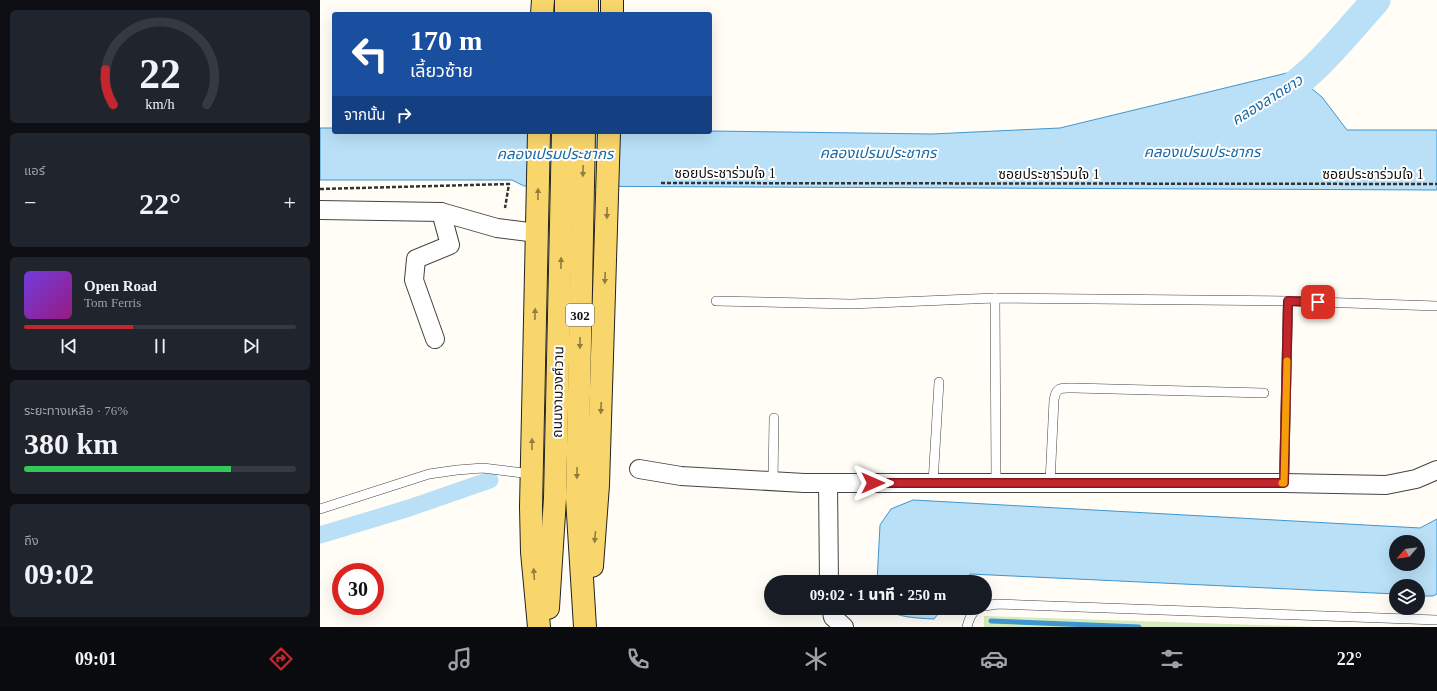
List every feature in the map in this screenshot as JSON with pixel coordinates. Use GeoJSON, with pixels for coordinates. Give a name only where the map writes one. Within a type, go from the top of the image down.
{"type":"FeatureCollection","features":[{"type":"Feature","properties":{"kind":"main road"},"geometry":{"type":"LineString","coordinates":[[542,12],[543,0]]}},
{"type":"Feature","properties":{"kind":"main road"},"geometry":{"type":"LineString","coordinates":[[566,0],[566,12]]}},
{"type":"Feature","properties":{"kind":"main road"},"geometry":{"type":"LineString","coordinates":[[587,0],[587,12]]}},
{"type":"Feature","properties":{"kind":"main road"},"geometry":{"type":"LineString","coordinates":[[612,0],[612,12]]}},
{"type":"Feature","properties":{"kind":"main road"},"geometry":{"type":"LineString","coordinates":[[539,134],[531,474],[532,552],[539,627]]}},
{"type":"Feature","properties":{"kind":"main road","name":"ถนนงามวงศ์วาน"},"geometry":{"type":"LineString","coordinates":[[546,627],[555,498],[564,134]]}},
{"type":"Feature","properties":{"kind":"main road","name":"ถนนงามวงศ์วาน"},"geometry":{"type":"LineString","coordinates":[[584,134],[577,498],[585,626]]}},
{"type":"Feature","properties":{"kind":"main road"},"geometry":{"type":"LineString","coordinates":[[585,626],[593,554],[598,485],[609,134]]}},
{"type":"Feature","properties":{"kind":"street"},"geometry":{"type":"LineString","coordinates":[[320,210],[441,212],[497,228],[537,233]]}},
{"type":"Feature","properties":{"kind":"street"},"geometry":{"type":"LineString","coordinates":[[435,339],[414,280],[416,259],[450,245],[441,212]]}},
{"type":"Feature","properties":{"kind":"street"},"geometry":{"type":"LineString","coordinates":[[639,469],[681,476],[828,483],[1284,483],[1386,485],[1416,479],[1437,470]]}},
{"type":"Feature","properties":{"kind":"street"},"geometry":{"type":"LineString","coordinates":[[828,483],[829,575]]}},
{"type":"Feature","properties":{"kind":"street"},"geometry":{"type":"LineString","coordinates":[[833,615],[844,627]]}},
{"type":"Feature","properties":{"kind":"lane"},"geometry":{"type":"LineString","coordinates":[[995,298],[996,483]]}},
{"type":"Feature","properties":{"kind":"lane"},"geometry":{"type":"LineString","coordinates":[[716,301],[851,304],[995,298],[1288,301],[1437,306]]}},
{"type":"Feature","properties":{"kind":"lane"},"geometry":{"type":"LineString","coordinates":[[1284,483],[1288,301]]}},
{"type":"Feature","properties":{"kind":"lane"},"geometry":{"type":"LineString","coordinates":[[933,483],[938,382]]}},
{"type":"Feature","properties":{"kind":"lane"},"geometry":{"type":"LineString","coordinates":[[1050,483],[1054,400],[1055,392],[1058,389],[1074,388],[1264,394]]}},
{"type":"Feature","properties":{"kind":"lane"},"geometry":{"type":"LineString","coordinates":[[773,481],[774,418]]}},
{"type":"Feature","properties":{"kind":"lane"},"geometry":{"type":"LineString","coordinates":[[320,509],[429,474],[483,468],[531,474]]}},
{"type":"Feature","properties":{"kind":"lane"},"geometry":{"type":"LineString","coordinates":[[992,605],[1437,620]]}},
{"type":"Feature","properties":{"kind":"lane"},"geometry":{"type":"LineString","coordinates":[[967,627],[972,615]]}},
{"type":"Feature","properties":{"kind":"path","name":"ซอยประชาร่วมใจ 1"},"geometry":{"type":"LineString","coordinates":[[661,183],[1437,184]]}},
{"type":"Feature","properties":{"kind":"path"},"geometry":{"type":"LineString","coordinates":[[320,189],[509,184],[505,208]]}},
{"type":"Feature","properties":{"kind":"green space"},"geometry":{"type":"Polygon","coordinates":[[[984,616],[1320,627],[984,627],[984,616]]]}},
{"type":"Feature","properties":{"kind":"water","name":"คลองเปรมประชากร"},"geometry":{"type":"Polygon","coordinates":[[[1291,72],[1322,97],[1347,130],[1437,130],[1437,190],[524,186],[512,180],[320,180],[320,128],[332,128],[332,134],[712,134],[712,131],[932,134],[1060,128],[1291,72]]]}},
{"type":"Feature","properties":{"kind":"water"},"geometry":{"type":"Polygon","coordinates":[[[913,500],[1420,528],[1437,519],[1437,594],[1433,596],[1425,596],[1425,579],[1389,579],[1389,594],[970,574],[877,575],[880,525],[891,509],[913,500]]]}},
{"type":"Feature","properties":{"kind":"water"},"geometry":{"type":"Polygon","coordinates":[[[898,615],[937,615],[934,619],[898,615]]]}},
{"type":"Feature","properties":{"kind":"waterway","name":"คลองลาดยาว"},"geometry":{"type":"LineString","coordinates":[[1269,102],[1285,92],[1313,69],[1376,0]]}},
{"type":"Feature","properties":{"kind":"waterway"},"geometry":{"type":"LineString","coordinates":[[320,535],[409,508],[490,480]]}},
{"type":"Feature","properties":{"kind":"waterway"},"geometry":{"type":"LineString","coordinates":[[991,621],[1139,627]]}},
{"type":"Feature","properties":{"kind":"slow traffic"},"geometry":{"type":"LineString","coordinates":[[1282,483],[1284,483],[1287,361]]}},
{"type":"Feature","properties":{"kind":"route"},"geometry":{"type":"LineString","coordinates":[[873,483],[1284,483],[1288,301],[1318,302]]}}]}
